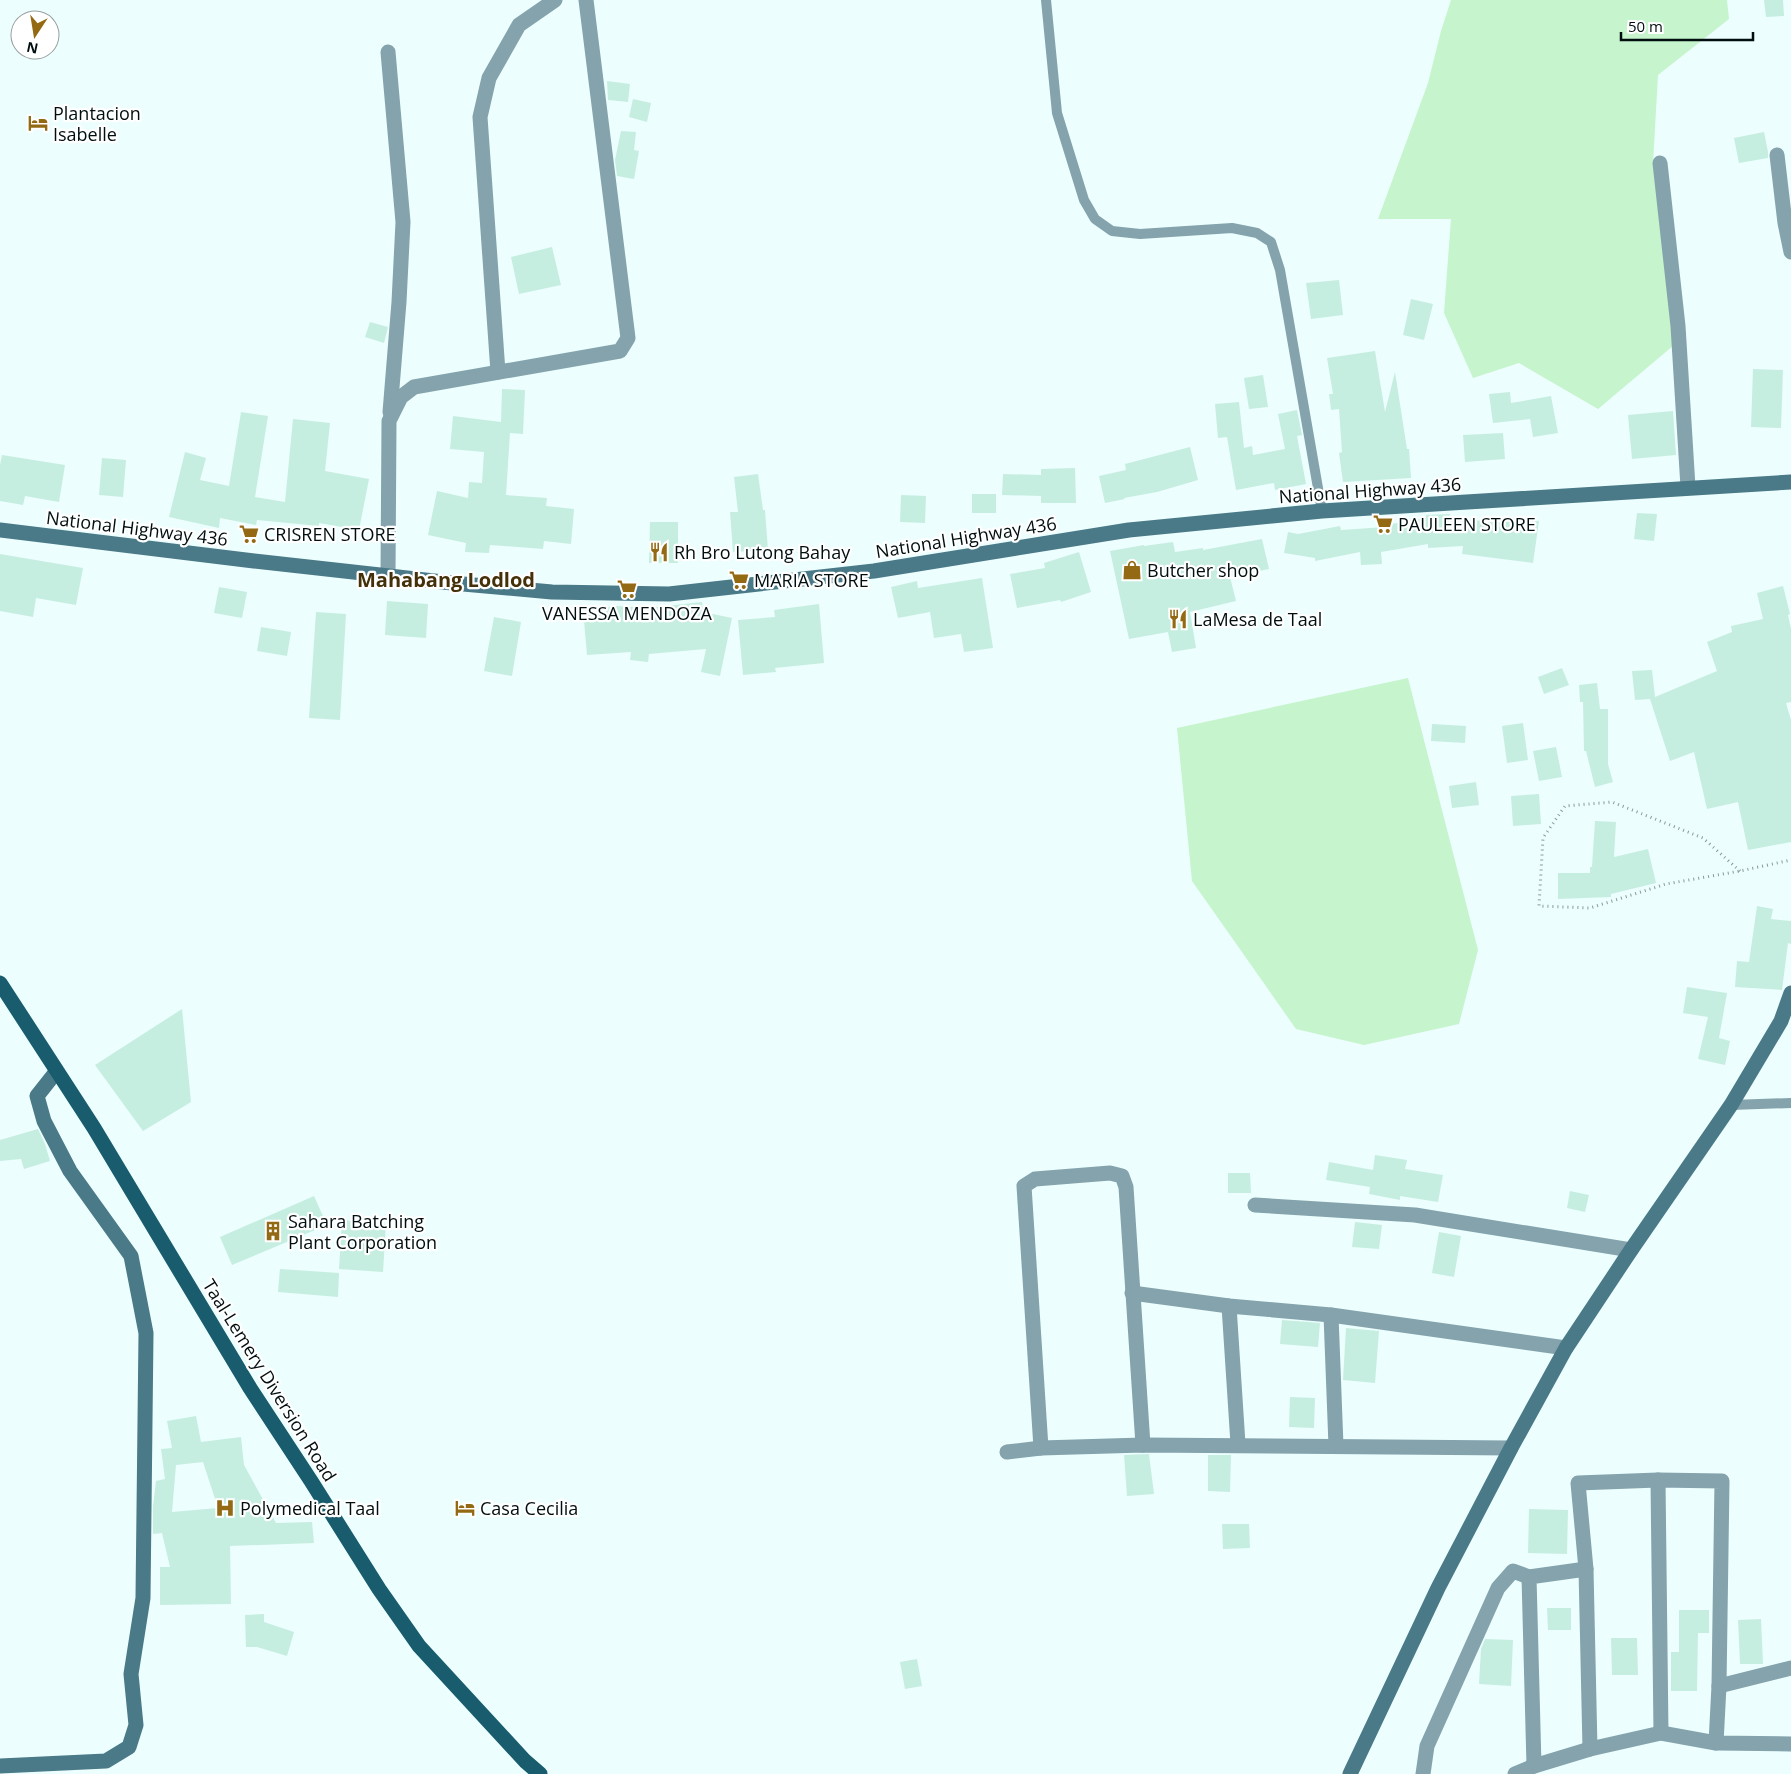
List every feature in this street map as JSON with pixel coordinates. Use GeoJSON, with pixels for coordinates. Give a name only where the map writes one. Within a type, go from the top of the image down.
{"type":"FeatureCollection","features":[{"type":"Feature","properties":{"kind":"main road","name":"National Highway 436"},"geometry":{"type":"LineString","coordinates":[[0,530],[254,562],[452,583],[552,592],[668,594],[874,571],[1129,530],[1322,511],[1791,482]]}},
{"type":"Feature","properties":{"kind":"main road","name":"Taal-Lemery Diversion Road"},"geometry":{"type":"LineString","coordinates":[[0,983],[94,1128],[250,1388],[380,1589],[420,1646],[525,1761],[540,1774]]}},
{"type":"Feature","properties":{"kind":"main road"},"geometry":{"type":"LineString","coordinates":[[1350,1774],[1438,1588],[1566,1348],[1786,1021],[1791,994]]}},
{"type":"Feature","properties":{"kind":"main road"},"geometry":{"type":"LineString","coordinates":[[0,1766],[106,1761],[129,1747],[136,1725],[131,1674],[143,1598],[146,1333],[131,1256],[70,1170],[44,1121],[37,1096],[56,1072]]}},
{"type":"Feature","properties":{"kind":"street"},"geometry":{"type":"LineString","coordinates":[[498,372],[480,117],[489,78],[519,25],[555,0]]}},
{"type":"Feature","properties":{"kind":"street"},"geometry":{"type":"LineString","coordinates":[[389,421],[401,396],[414,387],[620,351],[628,338],[586,0]]}},
{"type":"Feature","properties":{"kind":"street"},"geometry":{"type":"LineString","coordinates":[[388,52],[403,222],[399,302],[389,421],[388,576]]}},
{"type":"Feature","properties":{"kind":"street"},"geometry":{"type":"LineString","coordinates":[[1777,155],[1785,223],[1791,252]]}},
{"type":"Feature","properties":{"kind":"street"},"geometry":{"type":"LineString","coordinates":[[1660,163],[1678,326],[1688,487]]}},
{"type":"Feature","properties":{"kind":"street"},"geometry":{"type":"LineString","coordinates":[[1041,1448],[1024,1186],[1035,1178],[1110,1173],[1122,1176],[1126,1187],[1142,1445]]}},
{"type":"Feature","properties":{"kind":"street"},"geometry":{"type":"LineString","coordinates":[[1256,1205],[1415,1215],[1631,1250]]}},
{"type":"Feature","properties":{"kind":"street"},"geometry":{"type":"LineString","coordinates":[[1132,1294],[1229,1306],[1331,1315],[1566,1348]]}},
{"type":"Feature","properties":{"kind":"street"},"geometry":{"type":"LineString","coordinates":[[1229,1306],[1238,1444]]}},
{"type":"Feature","properties":{"kind":"street"},"geometry":{"type":"LineString","coordinates":[[1331,1315],[1336,1446]]}},
{"type":"Feature","properties":{"kind":"street"},"geometry":{"type":"LineString","coordinates":[[1007,1452],[1041,1448],[1238,1444],[1511,1448]]}},
{"type":"Feature","properties":{"kind":"street"},"geometry":{"type":"LineString","coordinates":[[1658,1480],[1660,1733]]}},
{"type":"Feature","properties":{"kind":"street"},"geometry":{"type":"LineString","coordinates":[[1590,1749],[1586,1569],[1578,1483],[1658,1480],[1722,1481],[1719,1686],[1716,1743]]}},
{"type":"Feature","properties":{"kind":"street"},"geometry":{"type":"LineString","coordinates":[[1423,1774],[1427,1746],[1498,1588],[1513,1571],[1529,1577],[1586,1569]]}},
{"type":"Feature","properties":{"kind":"street"},"geometry":{"type":"LineString","coordinates":[[1529,1577],[1534,1766]]}},
{"type":"Feature","properties":{"kind":"street"},"geometry":{"type":"LineString","coordinates":[[1719,1686],[1791,1668]]}},
{"type":"Feature","properties":{"kind":"street"},"geometry":{"type":"LineString","coordinates":[[1515,1774],[1534,1766],[1590,1749],[1660,1733],[1716,1743],[1791,1744]]}},
{"type":"Feature","properties":{"kind":"lane"},"geometry":{"type":"LineString","coordinates":[[1046,0],[1057,113],[1084,200],[1095,220],[1112,231],[1140,234],[1232,228],[1257,233],[1271,242],[1280,270],[1322,511]]}},
{"type":"Feature","properties":{"kind":"lane"},"geometry":{"type":"LineString","coordinates":[[1731,1105],[1791,1103]]}},
{"type":"Feature","properties":{"kind":"path"},"geometry":{"type":"LineString","coordinates":[[1740,871],[1703,838],[1612,802],[1565,806],[1543,838],[1540,906],[1590,908],[1666,884],[1740,871],[1791,860]]}},
{"type":"Feature","properties":{"kind":"green space"},"geometry":{"type":"Polygon","coordinates":[[[1451,0],[1727,0],[1729,19],[1658,75],[1653,163],[1674,345],[1598,409],[1519,363],[1473,378],[1444,313],[1451,219],[1378,219],[1428,83],[1451,0]]]}},
{"type":"Feature","properties":{"kind":"green space"},"geometry":{"type":"Polygon","coordinates":[[[1408,678],[1478,950],[1459,1024],[1364,1045],[1296,1029],[1192,881],[1177,728],[1408,678]]]}},
{"type":"Feature","properties":{"kind":"building"},"geometry":{"type":"Polygon","coordinates":[[[1764,0],[1783,0],[1784,16],[1766,17],[1764,0]]]}},
{"type":"Feature","properties":{"kind":"building"},"geometry":{"type":"Polygon","coordinates":[[[607,81],[630,84],[628,102],[608,100],[607,81]]]}},
{"type":"Feature","properties":{"kind":"building"},"geometry":{"type":"Polygon","coordinates":[[[633,99],[651,103],[647,122],[629,117],[633,99]]]}},
{"type":"Feature","properties":{"kind":"building"},"geometry":{"type":"Polygon","coordinates":[[[621,131],[636,132],[634,150],[639,151],[634,179],[617,176],[615,160],[621,131]]]}},
{"type":"Feature","properties":{"kind":"building"},"geometry":{"type":"Polygon","coordinates":[[[1764,132],[1768,158],[1739,163],[1734,138],[1764,132]]]}},
{"type":"Feature","properties":{"kind":"building"},"geometry":{"type":"Polygon","coordinates":[[[552,247],[561,285],[519,294],[511,257],[552,247]]]}},
{"type":"Feature","properties":{"kind":"building"},"geometry":{"type":"Polygon","coordinates":[[[1339,280],[1343,315],[1311,319],[1306,283],[1339,280]]]}},
{"type":"Feature","properties":{"kind":"building"},"geometry":{"type":"Polygon","coordinates":[[[1411,299],[1433,304],[1424,340],[1403,335],[1411,299]]]}},
{"type":"Feature","properties":{"kind":"building"},"geometry":{"type":"Polygon","coordinates":[[[370,322],[388,327],[384,343],[365,337],[370,322]]]}},
{"type":"Feature","properties":{"kind":"building"},"geometry":{"type":"Polygon","coordinates":[[[1375,351],[1385,412],[1395,372],[1407,449],[1409,449],[1411,478],[1343,482],[1339,453],[1342,452],[1339,409],[1331,410],[1329,394],[1333,394],[1327,358],[1375,351]]]}},
{"type":"Feature","properties":{"kind":"building"},"geometry":{"type":"Polygon","coordinates":[[[1753,369],[1783,370],[1781,428],[1751,427],[1753,369]]]}},
{"type":"Feature","properties":{"kind":"building"},"geometry":{"type":"Polygon","coordinates":[[[1263,375],[1268,407],[1249,409],[1244,378],[1263,375]]]}},
{"type":"Feature","properties":{"kind":"building"},"geometry":{"type":"Polygon","coordinates":[[[502,389],[525,390],[523,434],[510,433],[506,495],[547,498],[546,506],[574,509],[571,544],[544,541],[543,549],[490,545],[489,553],[465,552],[466,543],[428,535],[437,491],[468,498],[469,482],[482,483],[484,452],[450,449],[453,416],[501,422],[502,389]]]}},
{"type":"Feature","properties":{"kind":"building"},"geometry":{"type":"Polygon","coordinates":[[[1510,392],[1511,403],[1551,396],[1558,433],[1533,437],[1530,419],[1493,423],[1489,394],[1510,392]]]}},
{"type":"Feature","properties":{"kind":"building"},"geometry":{"type":"Polygon","coordinates":[[[1239,402],[1244,448],[1252,446],[1253,455],[1285,449],[1278,414],[1297,410],[1302,435],[1297,436],[1306,484],[1275,490],[1274,483],[1236,490],[1227,437],[1218,438],[1215,404],[1239,402]]]}},
{"type":"Feature","properties":{"kind":"building"},"geometry":{"type":"Polygon","coordinates":[[[1673,411],[1676,455],[1632,459],[1628,415],[1673,411]]]}},
{"type":"Feature","properties":{"kind":"building"},"geometry":{"type":"Polygon","coordinates":[[[241,412],[268,416],[255,497],[285,502],[293,419],[330,423],[325,471],[369,479],[359,530],[319,523],[319,526],[257,520],[256,525],[220,518],[219,528],[169,517],[185,452],[206,458],[200,480],[229,486],[241,412]]]}},
{"type":"Feature","properties":{"kind":"building"},"geometry":{"type":"Polygon","coordinates":[[[1503,433],[1505,459],[1465,462],[1463,435],[1503,433]]]}},
{"type":"Feature","properties":{"kind":"building"},"geometry":{"type":"Polygon","coordinates":[[[1190,447],[1198,480],[1157,492],[1105,503],[1099,476],[1126,470],[1125,464],[1190,447]]]}},
{"type":"Feature","properties":{"kind":"building"},"geometry":{"type":"Polygon","coordinates":[[[2,455],[65,465],[59,502],[25,496],[23,505],[0,501],[0,465],[2,455]]]}},
{"type":"Feature","properties":{"kind":"building"},"geometry":{"type":"Polygon","coordinates":[[[102,458],[126,460],[123,497],[99,495],[102,458]]]}},
{"type":"Feature","properties":{"kind":"building"},"geometry":{"type":"Polygon","coordinates":[[[1075,468],[1076,503],[1041,503],[1041,496],[1002,495],[1003,474],[1041,475],[1041,469],[1075,468]]]}},
{"type":"Feature","properties":{"kind":"building"},"geometry":{"type":"Polygon","coordinates":[[[758,474],[763,510],[765,510],[768,550],[733,552],[730,512],[738,512],[734,477],[758,474]]]}},
{"type":"Feature","properties":{"kind":"building"},"geometry":{"type":"Polygon","coordinates":[[[972,494],[996,494],[996,513],[972,513],[972,494]]]}},
{"type":"Feature","properties":{"kind":"building"},"geometry":{"type":"Polygon","coordinates":[[[901,495],[926,496],[925,523],[900,522],[901,495]]]}},
{"type":"Feature","properties":{"kind":"building"},"geometry":{"type":"Polygon","coordinates":[[[1637,513],[1657,514],[1654,541],[1634,539],[1637,513]]]}},
{"type":"Feature","properties":{"kind":"building"},"geometry":{"type":"Polygon","coordinates":[[[1450,514],[1450,518],[1506,523],[1507,517],[1539,521],[1533,563],[1462,554],[1463,546],[1428,548],[1428,544],[1381,552],[1382,564],[1361,565],[1360,552],[1315,561],[1315,558],[1284,553],[1288,532],[1298,534],[1340,526],[1341,530],[1385,527],[1385,525],[1426,518],[1426,515],[1450,514]]]}},
{"type":"Feature","properties":{"kind":"building"},"geometry":{"type":"Polygon","coordinates":[[[650,522],[678,522],[678,563],[649,563],[650,522]]]}},
{"type":"Feature","properties":{"kind":"building"},"geometry":{"type":"Polygon","coordinates":[[[1262,539],[1269,569],[1230,577],[1236,601],[1190,612],[1196,648],[1172,652],[1168,632],[1129,639],[1110,551],[1173,542],[1175,552],[1203,548],[1203,550],[1262,539]]]}},
{"type":"Feature","properties":{"kind":"building"},"geometry":{"type":"Polygon","coordinates":[[[1079,552],[1091,592],[1061,602],[1060,600],[1017,608],[1010,574],[1045,568],[1044,563],[1079,552]]]}},
{"type":"Feature","properties":{"kind":"building"},"geometry":{"type":"Polygon","coordinates":[[[0,554],[83,568],[76,605],[36,598],[33,617],[0,611],[0,554]]]}},
{"type":"Feature","properties":{"kind":"building"},"geometry":{"type":"Polygon","coordinates":[[[982,578],[993,648],[964,652],[961,634],[934,638],[930,612],[898,618],[891,587],[917,581],[918,588],[982,578]]]}},
{"type":"Feature","properties":{"kind":"building"},"geometry":{"type":"Polygon","coordinates":[[[1783,586],[1790,614],[1788,615],[1791,629],[1791,702],[1786,703],[1791,720],[1791,842],[1748,850],[1738,802],[1707,809],[1694,752],[1670,761],[1650,699],[1635,700],[1632,671],[1652,670],[1655,697],[1717,671],[1707,642],[1732,632],[1731,626],[1763,619],[1757,593],[1783,586]]]}},
{"type":"Feature","properties":{"kind":"building"},"geometry":{"type":"Polygon","coordinates":[[[219,587],[247,592],[242,618],[214,613],[219,587]]]}},
{"type":"Feature","properties":{"kind":"building"},"geometry":{"type":"Polygon","coordinates":[[[387,601],[428,604],[426,638],[385,635],[387,601]]]}},
{"type":"Feature","properties":{"kind":"building"},"geometry":{"type":"Polygon","coordinates":[[[702,602],[703,612],[732,618],[720,676],[701,672],[706,649],[649,654],[648,662],[630,660],[631,652],[587,655],[583,609],[618,606],[646,608],[702,602]]]}},
{"type":"Feature","properties":{"kind":"building"},"geometry":{"type":"Polygon","coordinates":[[[819,604],[824,663],[775,668],[776,672],[743,675],[738,620],[775,617],[774,610],[819,604]]]}},
{"type":"Feature","properties":{"kind":"building"},"geometry":{"type":"Polygon","coordinates":[[[316,612],[346,614],[340,720],[309,718],[316,612]]]}},
{"type":"Feature","properties":{"kind":"building"},"geometry":{"type":"Polygon","coordinates":[[[494,617],[521,622],[512,676],[484,671],[494,617]]]}},
{"type":"Feature","properties":{"kind":"building"},"geometry":{"type":"Polygon","coordinates":[[[261,627],[291,632],[287,656],[257,651],[261,627]]]}},
{"type":"Feature","properties":{"kind":"building"},"geometry":{"type":"Polygon","coordinates":[[[1562,668],[1569,685],[1544,694],[1538,677],[1562,668]]]}},
{"type":"Feature","properties":{"kind":"building"},"geometry":{"type":"Polygon","coordinates":[[[1597,683],[1600,709],[1608,709],[1608,764],[1613,782],[1595,787],[1586,751],[1584,751],[1583,702],[1580,702],[1579,685],[1597,683]]]}},
{"type":"Feature","properties":{"kind":"building"},"geometry":{"type":"Polygon","coordinates":[[[1523,723],[1528,760],[1507,763],[1502,726],[1523,723]]]}},
{"type":"Feature","properties":{"kind":"building"},"geometry":{"type":"Polygon","coordinates":[[[1432,724],[1466,726],[1465,743],[1431,741],[1432,724]]]}},
{"type":"Feature","properties":{"kind":"building"},"geometry":{"type":"Polygon","coordinates":[[[1556,747],[1562,777],[1539,781],[1533,751],[1556,747]]]}},
{"type":"Feature","properties":{"kind":"building"},"geometry":{"type":"Polygon","coordinates":[[[1476,782],[1479,805],[1452,808],[1449,786],[1476,782]]]}},
{"type":"Feature","properties":{"kind":"building"},"geometry":{"type":"Polygon","coordinates":[[[1539,794],[1541,824],[1513,826],[1511,796],[1539,794]]]}},
{"type":"Feature","properties":{"kind":"building"},"geometry":{"type":"Polygon","coordinates":[[[1595,821],[1616,822],[1614,857],[1648,849],[1656,883],[1611,894],[1611,897],[1558,899],[1558,873],[1590,873],[1595,821]]]}},
{"type":"Feature","properties":{"kind":"building"},"geometry":{"type":"Polygon","coordinates":[[[1757,906],[1773,909],[1771,919],[1791,921],[1791,944],[1788,943],[1782,990],[1735,987],[1737,961],[1749,962],[1757,906]]]}},
{"type":"Feature","properties":{"kind":"building"},"geometry":{"type":"Polygon","coordinates":[[[1687,987],[1727,993],[1719,1038],[1730,1041],[1725,1065],[1698,1059],[1708,1017],[1683,1013],[1687,987]]]}},
{"type":"Feature","properties":{"kind":"building"},"geometry":{"type":"Polygon","coordinates":[[[182,1009],[191,1102],[143,1131],[95,1065],[182,1009]]]}},
{"type":"Feature","properties":{"kind":"building"},"geometry":{"type":"Polygon","coordinates":[[[38,1129],[50,1161],[24,1169],[21,1159],[0,1161],[0,1140],[38,1129]]]}},
{"type":"Feature","properties":{"kind":"building"},"geometry":{"type":"Polygon","coordinates":[[[1375,1155],[1407,1160],[1405,1169],[1443,1175],[1438,1202],[1400,1196],[1400,1200],[1369,1194],[1370,1187],[1326,1180],[1329,1162],[1373,1170],[1375,1155]]]}},
{"type":"Feature","properties":{"kind":"building"},"geometry":{"type":"Polygon","coordinates":[[[1228,1173],[1250,1173],[1251,1193],[1228,1193],[1228,1173]]]}},
{"type":"Feature","properties":{"kind":"building"},"geometry":{"type":"Polygon","coordinates":[[[1570,1191],[1589,1195],[1585,1212],[1567,1208],[1570,1191]]]}},
{"type":"Feature","properties":{"kind":"building","name":"Sahara Batching Plant Corporation"},"geometry":{"type":"Polygon","coordinates":[[[314,1196],[327,1225],[232,1265],[220,1237],[314,1196]]]}},
{"type":"Feature","properties":{"kind":"building"},"geometry":{"type":"Polygon","coordinates":[[[342,1220],[386,1224],[383,1272],[339,1269],[342,1220]]]}},
{"type":"Feature","properties":{"kind":"building"},"geometry":{"type":"Polygon","coordinates":[[[1355,1222],[1382,1225],[1379,1249],[1352,1247],[1355,1222]]]}},
{"type":"Feature","properties":{"kind":"building"},"geometry":{"type":"Polygon","coordinates":[[[1439,1232],[1461,1236],[1454,1277],[1432,1273],[1439,1232]]]}},
{"type":"Feature","properties":{"kind":"building"},"geometry":{"type":"Polygon","coordinates":[[[280,1269],[339,1273],[338,1297],[278,1292],[280,1269]]]}},
{"type":"Feature","properties":{"kind":"building"},"geometry":{"type":"Polygon","coordinates":[[[1282,1320],[1320,1323],[1318,1347],[1280,1344],[1282,1320]]]}},
{"type":"Feature","properties":{"kind":"building"},"geometry":{"type":"Polygon","coordinates":[[[1346,1328],[1379,1331],[1375,1383],[1343,1380],[1346,1328]]]}},
{"type":"Feature","properties":{"kind":"building"},"geometry":{"type":"Polygon","coordinates":[[[1290,1397],[1315,1398],[1314,1428],[1289,1427],[1290,1397]]]}},
{"type":"Feature","properties":{"kind":"building"},"geometry":{"type":"Polygon","coordinates":[[[196,1416],[201,1442],[241,1437],[244,1465],[276,1523],[312,1522],[314,1543],[230,1546],[231,1604],[160,1605],[160,1567],[170,1567],[162,1533],[153,1534],[153,1506],[156,1481],[165,1479],[161,1449],[172,1448],[167,1421],[196,1416]],[[203,1462],[176,1465],[172,1512],[218,1508],[203,1462]]]}},
{"type":"Feature","properties":{"kind":"building"},"geometry":{"type":"Polygon","coordinates":[[[1149,1454],[1154,1494],[1127,1496],[1124,1455],[1149,1454]]]}},
{"type":"Feature","properties":{"kind":"building"},"geometry":{"type":"Polygon","coordinates":[[[1208,1455],[1231,1455],[1230,1492],[1208,1491],[1208,1455]]]}},
{"type":"Feature","properties":{"kind":"building"},"geometry":{"type":"Polygon","coordinates":[[[1529,1509],[1568,1510],[1567,1554],[1528,1553],[1529,1509]]]}},
{"type":"Feature","properties":{"kind":"building"},"geometry":{"type":"Polygon","coordinates":[[[1222,1524],[1249,1524],[1250,1548],[1223,1549],[1222,1524]]]}},
{"type":"Feature","properties":{"kind":"building"},"geometry":{"type":"Polygon","coordinates":[[[1547,1608],[1571,1608],[1571,1630],[1548,1630],[1547,1608]]]}},
{"type":"Feature","properties":{"kind":"building"},"geometry":{"type":"Polygon","coordinates":[[[1679,1610],[1709,1610],[1709,1633],[1698,1633],[1697,1691],[1671,1691],[1671,1652],[1679,1652],[1679,1610]]]}},
{"type":"Feature","properties":{"kind":"building"},"geometry":{"type":"Polygon","coordinates":[[[264,1614],[264,1622],[294,1632],[287,1656],[257,1647],[246,1647],[245,1615],[264,1614]]]}},
{"type":"Feature","properties":{"kind":"building"},"geometry":{"type":"Polygon","coordinates":[[[1761,1619],[1763,1664],[1740,1664],[1738,1620],[1761,1619]]]}},
{"type":"Feature","properties":{"kind":"building"},"geometry":{"type":"Polygon","coordinates":[[[1611,1638],[1637,1638],[1638,1675],[1612,1675],[1611,1638]]]}},
{"type":"Feature","properties":{"kind":"building"},"geometry":{"type":"Polygon","coordinates":[[[1485,1639],[1513,1640],[1511,1686],[1479,1684],[1481,1649],[1485,1639]]]}},
{"type":"Feature","properties":{"kind":"building"},"geometry":{"type":"Polygon","coordinates":[[[917,1659],[922,1686],[905,1689],[900,1662],[917,1659]]]}},
{"type":"Feature","properties":{"kind":"place","name":"Plantacion Isabelle"},"geometry":{"type":"Point","coordinates":[38,123]}},
{"type":"Feature","properties":{"kind":"place","name":"PAULEEN STORE"},"geometry":{"type":"Point","coordinates":[1383,524]}},
{"type":"Feature","properties":{"kind":"place","name":"CRISREN STORE"},"geometry":{"type":"Point","coordinates":[249,534]}},
{"type":"Feature","properties":{"kind":"place","name":"Rh Bro Lutong Bahay"},"geometry":{"type":"Point","coordinates":[659,552]}},
{"type":"Feature","properties":{"kind":"place","name":"Butcher shop"},"geometry":{"type":"Point","coordinates":[1132,570]}},
{"type":"Feature","properties":{"kind":"place","name":"MARIA STORE"},"geometry":{"type":"Point","coordinates":[739,580]}},
{"type":"Feature","properties":{"kind":"place","name":"VANESSA MENDOZA"},"geometry":{"type":"Point","coordinates":[627,589]}},
{"type":"Feature","properties":{"kind":"place","name":"LaMesa de Taal"},"geometry":{"type":"Point","coordinates":[1178,619]}},
{"type":"Feature","properties":{"kind":"place","name":"Sahara Batching Plant Corporation"},"geometry":{"type":"Point","coordinates":[273,1231]}},
{"type":"Feature","properties":{"kind":"place","name":"Polymedical Taal"},"geometry":{"type":"Point","coordinates":[225,1508]}},
{"type":"Feature","properties":{"kind":"place","name":"Casa Cecilia"},"geometry":{"type":"Point","coordinates":[465,1508]}},
{"type":"Feature","properties":{"kind":"district","name":"Mahabang Lodlod"},"geometry":{"type":"Point","coordinates":[446,579]}}]}
